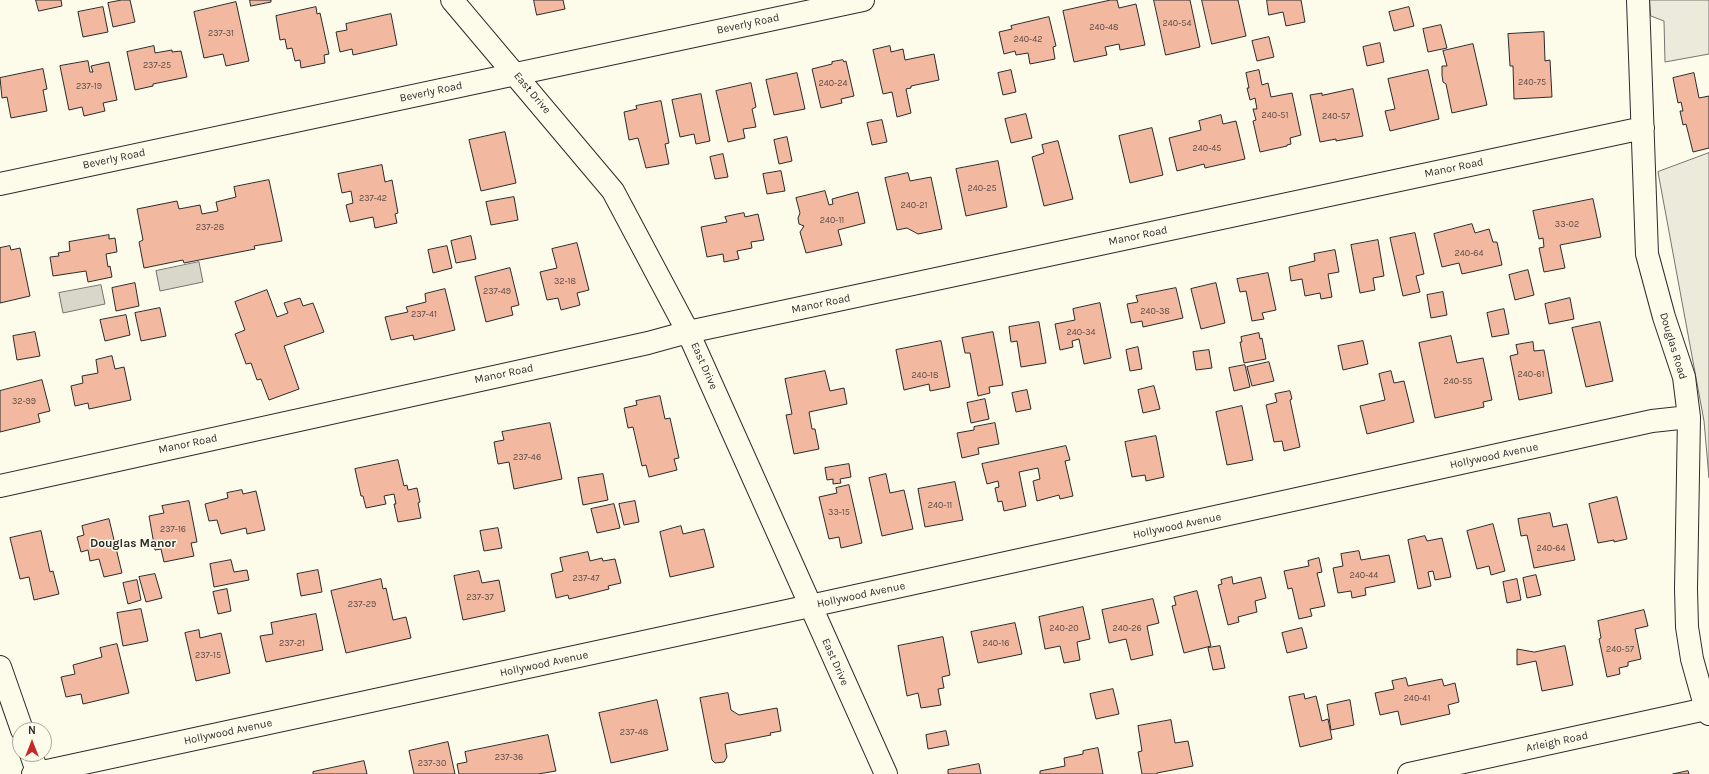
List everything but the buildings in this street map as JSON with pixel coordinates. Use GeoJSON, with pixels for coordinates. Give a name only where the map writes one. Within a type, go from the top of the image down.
{"type":"FeatureCollection","features":[{"type":"Feature","properties":{"kind":"street","name":"East Drive"},"geometry":{"type":"LineString","coordinates":[[452,0],[516,74],[613,191],[688,332],[886,774]]}},
{"type":"Feature","properties":{"kind":"street","name":"Beverly Road"},"geometry":{"type":"LineString","coordinates":[[0,184],[863,0]]}},
{"type":"Feature","properties":{"kind":"street","name":"Douglas Road"},"geometry":{"type":"LineString","coordinates":[[1638,0],[1647,254],[1664,317],[1684,377],[1689,417],[1686,589],[1687,627],[1692,659],[1708,712]]}},
{"type":"Feature","properties":{"kind":"street","name":"Manor Road"},"geometry":{"type":"LineString","coordinates":[[0,486],[648,343],[688,332],[1643,128]]}},
{"type":"Feature","properties":{"kind":"street","name":"Hollywood Avenue"},"geometry":{"type":"LineString","coordinates":[[35,769],[810,606],[1652,421],[1689,417]]}},
{"type":"Feature","properties":{"kind":"street"},"geometry":{"type":"LineString","coordinates":[[0,666],[19,722]]}},
{"type":"Feature","properties":{"kind":"street","name":"Arleigh Road"},"geometry":{"type":"LineString","coordinates":[[1409,774],[1708,712]]}},
{"type":"Feature","properties":{"kind":"shaded area"},"geometry":{"type":"Polygon","coordinates":[[[1650,0],[1709,0],[1709,54],[1665,62],[1664,21],[1651,16],[1650,0]]]}},
{"type":"Feature","properties":{"kind":"shaded area"},"geometry":{"type":"Polygon","coordinates":[[[1709,153],[1709,478],[1704,421],[1658,172],[1709,153]]]}},
{"type":"Feature","properties":{"kind":"shaded area"},"geometry":{"type":"Polygon","coordinates":[[[199,262],[203,282],[160,291],[156,271],[199,262]]]}},
{"type":"Feature","properties":{"kind":"shaded area"},"geometry":{"type":"Polygon","coordinates":[[[101,285],[105,304],[63,313],[59,293],[101,285]]]}},
{"type":"Feature","properties":{"kind":"district","name":"Douglas Manor"},"geometry":{"type":"Point","coordinates":[133,544]}}]}
